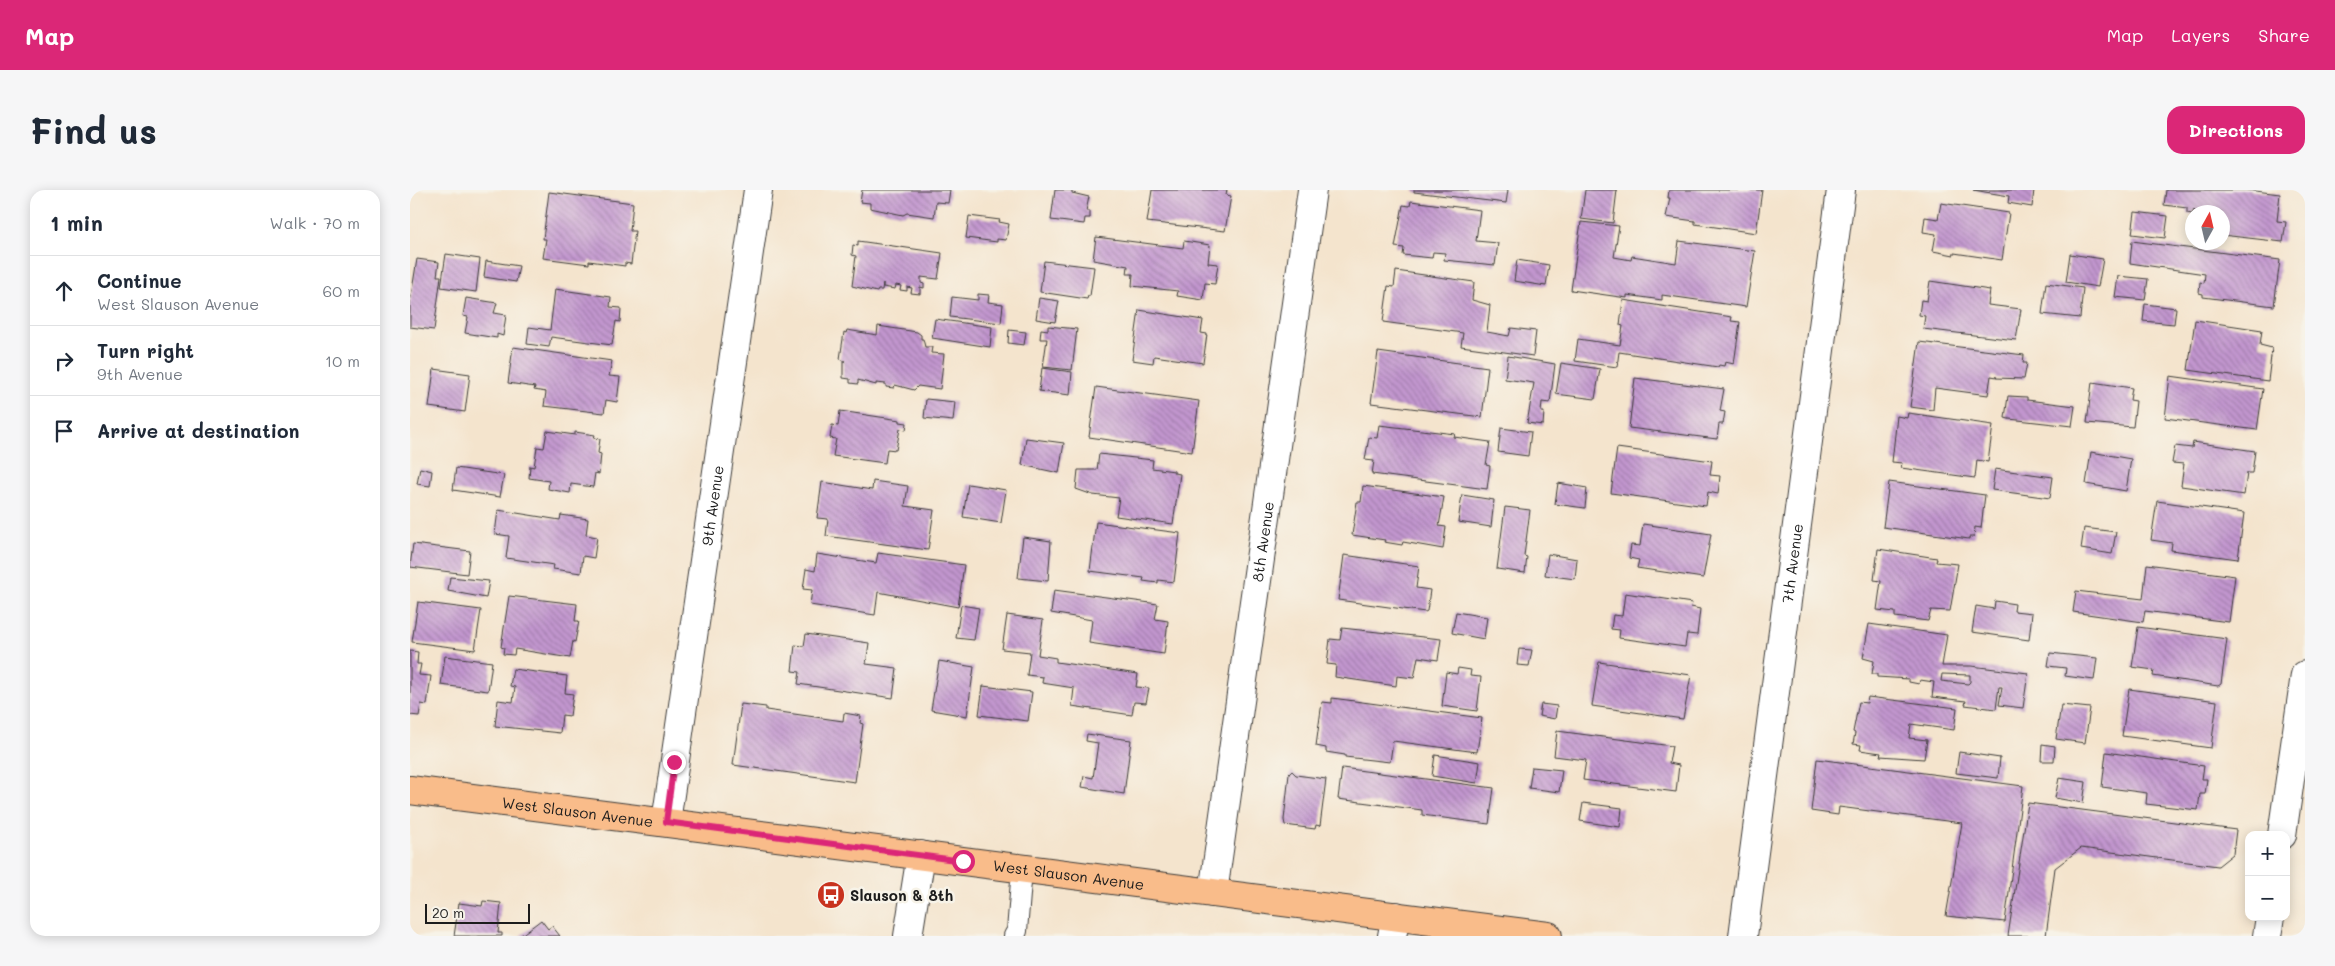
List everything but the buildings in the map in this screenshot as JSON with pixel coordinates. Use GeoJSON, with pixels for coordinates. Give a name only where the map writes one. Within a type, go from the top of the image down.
{"type":"FeatureCollection","features":[{"type":"Feature","properties":{"kind":"main road","name":"West Slauson Avenue"},"geometry":{"type":"LineString","coordinates":[[410,790],[1213,893],[1394,926],[1548,936]]}},
{"type":"Feature","properties":{"kind":"street","name":"9th Avenue"},"geometry":{"type":"LineString","coordinates":[[666,822],[758,190]]}},
{"type":"Feature","properties":{"kind":"street","name":"8th Avenue"},"geometry":{"type":"LineString","coordinates":[[1213,893],[1312,190]]}},
{"type":"Feature","properties":{"kind":"street","name":"7th Avenue"},"geometry":{"type":"LineString","coordinates":[[1743,936],[1841,190]]}},
{"type":"Feature","properties":{"kind":"street"},"geometry":{"type":"LineString","coordinates":[[2283,831],[2305,675]]}},
{"type":"Feature","properties":{"kind":"street"},"geometry":{"type":"LineString","coordinates":[[908,936],[921,855]]}},
{"type":"Feature","properties":{"kind":"street"},"geometry":{"type":"LineString","coordinates":[[2267,936],[2269,921]]}},
{"type":"Feature","properties":{"kind":"lane"},"geometry":{"type":"LineString","coordinates":[[1014,936],[1017,931],[1022,869]]}},
{"type":"Feature","properties":{"kind":"place","name":"Slauson & 8th"},"geometry":{"type":"Point","coordinates":[831,895]}},
{"type":"Feature","properties":{"kind":"route"},"geometry":{"type":"LineString","coordinates":[[674,762],[666,822],[963,861]]}}]}
